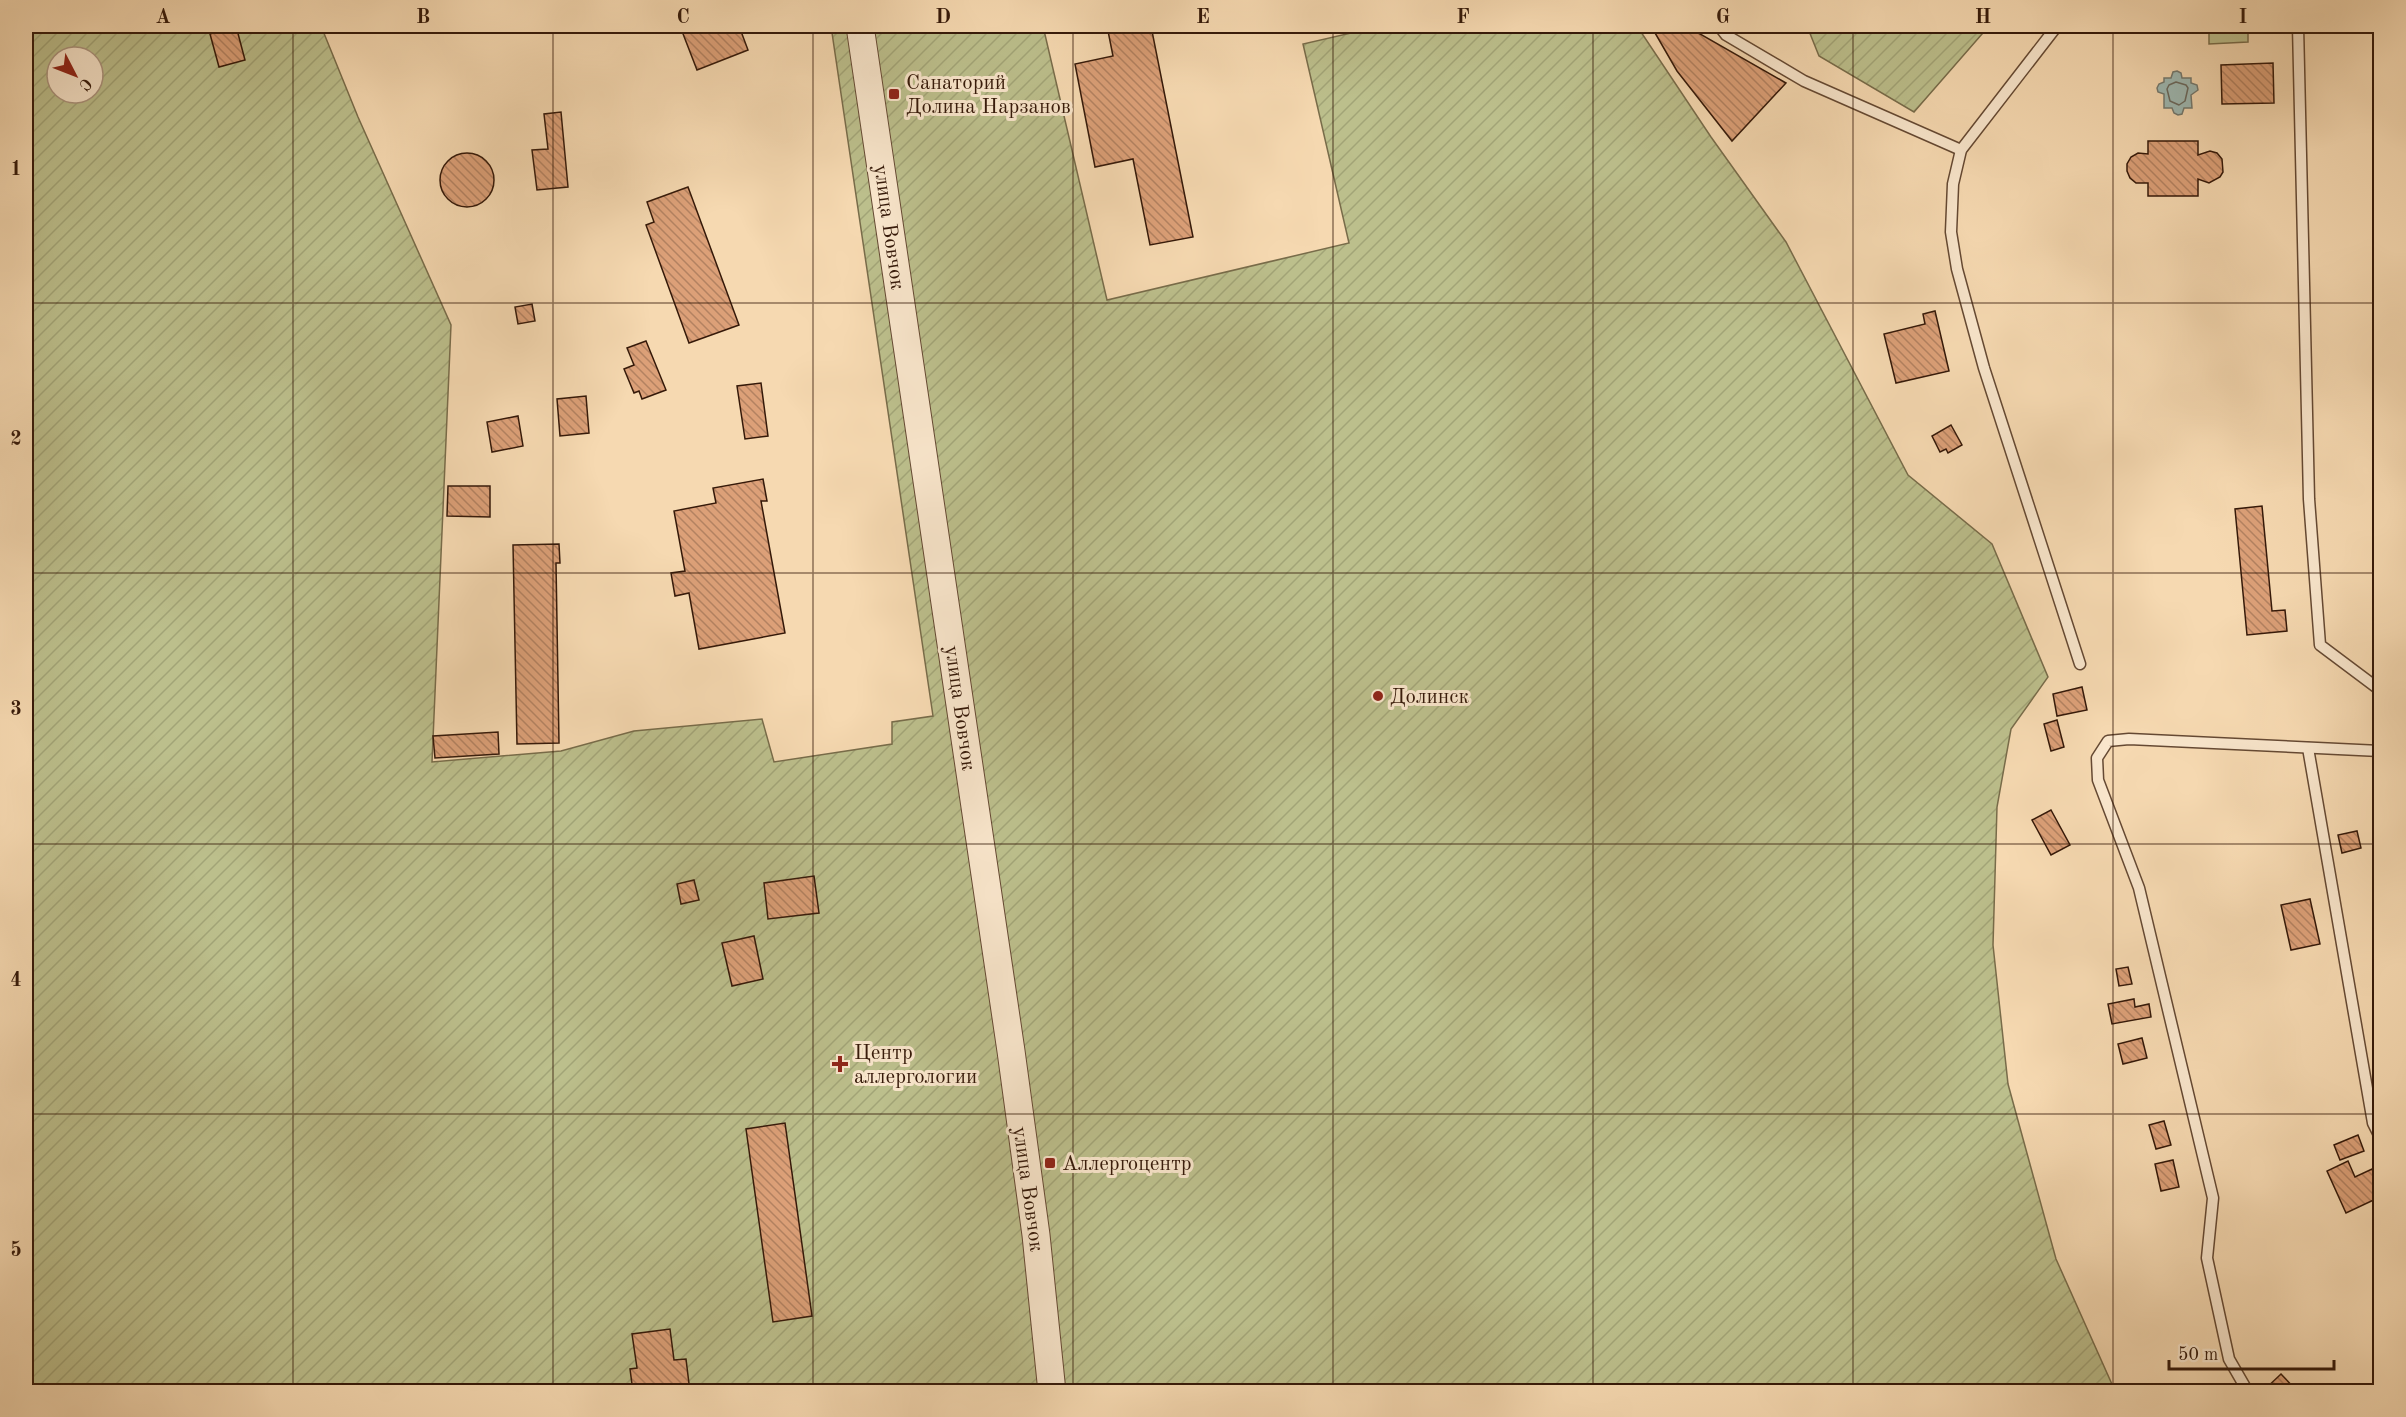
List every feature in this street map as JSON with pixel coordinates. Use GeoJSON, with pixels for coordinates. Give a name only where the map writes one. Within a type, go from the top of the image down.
{"type":"FeatureCollection","features":[{"type":"Feature","properties":{"kind":"street","name":"улица Вовчок"},"geometry":{"type":"LineString","coordinates":[[860,26],[1014,1072],[1045,1315],[1052,1392]]}},
{"type":"Feature","properties":{"kind":"lane"},"geometry":{"type":"LineString","coordinates":[[1719,26],[1726,35],[1804,81],[1961,150]]}},
{"type":"Feature","properties":{"kind":"lane"},"geometry":{"type":"LineString","coordinates":[[2057,26],[1961,150],[1953,184],[1951,232],[1957,269],[1984,368],[2080,664]]}},
{"type":"Feature","properties":{"kind":"lane"},"geometry":{"type":"LineString","coordinates":[[2298,26],[2309,499],[2320,645],[2380,690]]}},
{"type":"Feature","properties":{"kind":"lane"},"geometry":{"type":"LineString","coordinates":[[2248,1392],[2229,1359],[2207,1258],[2213,1198],[2139,888],[2098,780],[2097,758],[2108,741],[2129,739],[2380,751]]}},
{"type":"Feature","properties":{"kind":"lane"},"geometry":{"type":"LineString","coordinates":[[2308,748],[2373,1123],[2380,1137]]}},
{"type":"Feature","properties":{"kind":"green space"},"geometry":{"type":"Polygon","coordinates":[[[26,26],[321,26],[358,117],[451,325],[432,762],[561,751],[634,731],[762,719],[774,762],[892,744],[892,722],[933,716],[831,26],[1043,26],[1107,300],[1349,243],[1303,44],[1373,28],[1373,26],[1637,26],[1711,137],[1786,242],[1908,475],[1992,544],[2048,677],[2011,729],[1997,807],[1993,945],[2008,1084],[2056,1259],[2115,1391],[26,1391],[26,26]]]}},
{"type":"Feature","properties":{"kind":"green space"},"geometry":{"type":"Polygon","coordinates":[[[1807,26],[1989,26],[1914,112],[1819,56],[1807,26]]]}},
{"type":"Feature","properties":{"kind":"green space"},"geometry":{"type":"Polygon","coordinates":[[[2209,26],[2248,26],[2248,42],[2209,44],[2209,26]]]}},
{"type":"Feature","properties":{"kind":"water"},"geometry":{"type":"Polygon","coordinates":[[[2173,72],[2181,73],[2182,78],[2191,78],[2191,83],[2197,85],[2198,90],[2191,95],[2192,108],[2184,108],[2182,114],[2178,115],[2172,108],[2164,108],[2164,94],[2158,92],[2157,88],[2164,82],[2164,78],[2171,78],[2173,72]]]}},
{"type":"Feature","properties":{"kind":"building"},"geometry":{"type":"Polygon","coordinates":[[[236,26],[245,60],[219,67],[210,34],[236,26]]]}},
{"type":"Feature","properties":{"kind":"building"},"geometry":{"type":"Polygon","coordinates":[[[680,26],[739,26],[748,50],[697,70],[680,26]]]}},
{"type":"Feature","properties":{"kind":"building"},"geometry":{"type":"Polygon","coordinates":[[[1107,26],[1151,26],[1193,237],[1150,245],[1133,159],[1095,167],[1075,64],[1113,56],[1107,26]]]}},
{"type":"Feature","properties":{"kind":"building"},"geometry":{"type":"Polygon","coordinates":[[[1651,26],[1690,26],[1693,30],[1786,83],[1732,141],[1677,71],[1651,26]]]}},
{"type":"Feature","properties":{"kind":"building"},"geometry":{"type":"Polygon","coordinates":[[[2273,63],[2274,103],[2222,104],[2221,65],[2273,63]]]}},
{"type":"Feature","properties":{"kind":"building"},"geometry":{"type":"Polygon","coordinates":[[[561,112],[568,187],[537,190],[532,150],[548,149],[544,114],[561,112]]]}},
{"type":"Feature","properties":{"kind":"building"},"geometry":{"type":"Polygon","coordinates":[[[2148,141],[2198,141],[2198,155],[2210,151],[2217,153],[2222,159],[2223,172],[2220,177],[2209,183],[2198,179],[2198,196],[2148,196],[2148,183],[2136,183],[2130,178],[2127,164],[2131,157],[2138,153],[2148,154],[2148,141]]]}},
{"type":"Feature","properties":{"kind":"building"},"geometry":{"type":"Polygon","coordinates":[[[467,153],[477,155],[486,161],[492,170],[494,180],[492,190],[486,199],[477,205],[467,207],[457,205],[448,199],[442,190],[440,180],[442,170],[448,161],[457,155],[467,153]]]}},
{"type":"Feature","properties":{"kind":"building"},"geometry":{"type":"Polygon","coordinates":[[[688,187],[739,325],[689,343],[646,225],[654,222],[647,202],[688,187]]]}},
{"type":"Feature","properties":{"kind":"building"},"geometry":{"type":"Polygon","coordinates":[[[532,304],[535,321],[518,324],[515,307],[532,304]]]}},
{"type":"Feature","properties":{"kind":"building"},"geometry":{"type":"Polygon","coordinates":[[[1935,311],[1949,371],[1896,383],[1884,334],[1925,324],[1923,314],[1935,311]]]}},
{"type":"Feature","properties":{"kind":"building"},"geometry":{"type":"Polygon","coordinates":[[[646,341],[666,390],[642,399],[639,391],[634,393],[624,369],[634,365],[627,348],[646,341]]]}},
{"type":"Feature","properties":{"kind":"building"},"geometry":{"type":"Polygon","coordinates":[[[761,383],[768,436],[745,439],[737,386],[761,383]]]}},
{"type":"Feature","properties":{"kind":"building"},"geometry":{"type":"Polygon","coordinates":[[[586,396],[589,433],[560,436],[557,399],[586,396]]]}},
{"type":"Feature","properties":{"kind":"building"},"geometry":{"type":"Polygon","coordinates":[[[518,416],[523,446],[492,452],[487,422],[518,416]]]}},
{"type":"Feature","properties":{"kind":"building"},"geometry":{"type":"Polygon","coordinates":[[[1951,425],[1962,445],[1948,453],[1946,449],[1940,452],[1932,436],[1951,425]]]}},
{"type":"Feature","properties":{"kind":"building"},"geometry":{"type":"Polygon","coordinates":[[[763,479],[767,501],[761,501],[785,633],[699,649],[689,593],[675,596],[671,573],[685,571],[674,511],[716,503],[713,488],[763,479]]]}},
{"type":"Feature","properties":{"kind":"building"},"geometry":{"type":"Polygon","coordinates":[[[448,486],[490,486],[490,517],[447,516],[448,486]]]}},
{"type":"Feature","properties":{"kind":"building"},"geometry":{"type":"Polygon","coordinates":[[[2262,506],[2272,611],[2285,610],[2287,631],[2247,635],[2235,509],[2262,506]]]}},
{"type":"Feature","properties":{"kind":"building"},"geometry":{"type":"Polygon","coordinates":[[[559,544],[560,563],[556,563],[559,743],[517,744],[513,545],[559,544]]]}},
{"type":"Feature","properties":{"kind":"building"},"geometry":{"type":"Polygon","coordinates":[[[2082,687],[2087,710],[2057,716],[2053,694],[2082,687]]]}},
{"type":"Feature","properties":{"kind":"building"},"geometry":{"type":"Polygon","coordinates":[[[2057,720],[2064,747],[2051,751],[2044,724],[2057,720]]]}},
{"type":"Feature","properties":{"kind":"building"},"geometry":{"type":"Polygon","coordinates":[[[498,732],[499,754],[435,758],[433,736],[498,732]]]}},
{"type":"Feature","properties":{"kind":"building"},"geometry":{"type":"Polygon","coordinates":[[[2051,810],[2070,845],[2051,855],[2032,820],[2051,810]]]}},
{"type":"Feature","properties":{"kind":"building"},"geometry":{"type":"Polygon","coordinates":[[[2357,831],[2361,848],[2342,853],[2338,835],[2357,831]]]}},
{"type":"Feature","properties":{"kind":"building"},"geometry":{"type":"Polygon","coordinates":[[[814,876],[819,913],[768,919],[764,883],[814,876]]]}},
{"type":"Feature","properties":{"kind":"building"},"geometry":{"type":"Polygon","coordinates":[[[694,880],[699,900],[681,904],[677,884],[694,880]]]}},
{"type":"Feature","properties":{"kind":"building"},"geometry":{"type":"Polygon","coordinates":[[[2310,899],[2320,944],[2291,950],[2281,905],[2310,899]]]}},
{"type":"Feature","properties":{"kind":"building"},"geometry":{"type":"Polygon","coordinates":[[[754,936],[763,979],[732,986],[722,943],[754,936]]]}},
{"type":"Feature","properties":{"kind":"building"},"geometry":{"type":"Polygon","coordinates":[[[2128,967],[2132,984],[2119,986],[2116,969],[2128,967]]]}},
{"type":"Feature","properties":{"kind":"building"},"geometry":{"type":"Polygon","coordinates":[[[2134,999],[2135,1007],[2149,1004],[2151,1017],[2112,1024],[2108,1004],[2134,999]]]}},
{"type":"Feature","properties":{"kind":"building"},"geometry":{"type":"Polygon","coordinates":[[[2142,1038],[2147,1058],[2123,1064],[2118,1044],[2142,1038]]]}},
{"type":"Feature","properties":{"kind":"building"},"geometry":{"type":"Polygon","coordinates":[[[2164,1121],[2171,1145],[2156,1149],[2149,1125],[2164,1121]]]}},
{"type":"Feature","properties":{"kind":"building"},"geometry":{"type":"Polygon","coordinates":[[[785,1123],[812,1316],[773,1322],[746,1129],[785,1123]]]}},
{"type":"Feature","properties":{"kind":"building"},"geometry":{"type":"Polygon","coordinates":[[[2358,1135],[2364,1151],[2340,1160],[2334,1145],[2358,1135]]]}},
{"type":"Feature","properties":{"kind":"building"},"geometry":{"type":"Polygon","coordinates":[[[2173,1160],[2179,1187],[2161,1191],[2155,1164],[2173,1160]]]}},
{"type":"Feature","properties":{"kind":"building"},"geometry":{"type":"Polygon","coordinates":[[[2348,1161],[2355,1177],[2372,1169],[2380,1189],[2380,1197],[2346,1213],[2327,1171],[2348,1161]]]}},
{"type":"Feature","properties":{"kind":"building"},"geometry":{"type":"Polygon","coordinates":[[[670,1329],[674,1360],[686,1359],[690,1392],[633,1392],[630,1369],[637,1368],[632,1334],[670,1329]]]}},
{"type":"Feature","properties":{"kind":"building"},"geometry":{"type":"Polygon","coordinates":[[[2281,1374],[2298,1392],[2262,1392],[2281,1374]]]}},
{"type":"Feature","properties":{"kind":"place","name":"Санаторий Долина Нарзанов"},"geometry":{"type":"Point","coordinates":[894,94]}},
{"type":"Feature","properties":{"kind":"place","name":"Долинск"},"geometry":{"type":"Point","coordinates":[1378,696]}},
{"type":"Feature","properties":{"kind":"place","name":"Центр аллергологии"},"geometry":{"type":"Point","coordinates":[840,1064]}},
{"type":"Feature","properties":{"kind":"place","name":"Аллергоцентр"},"geometry":{"type":"Point","coordinates":[1050,1163]}}]}
